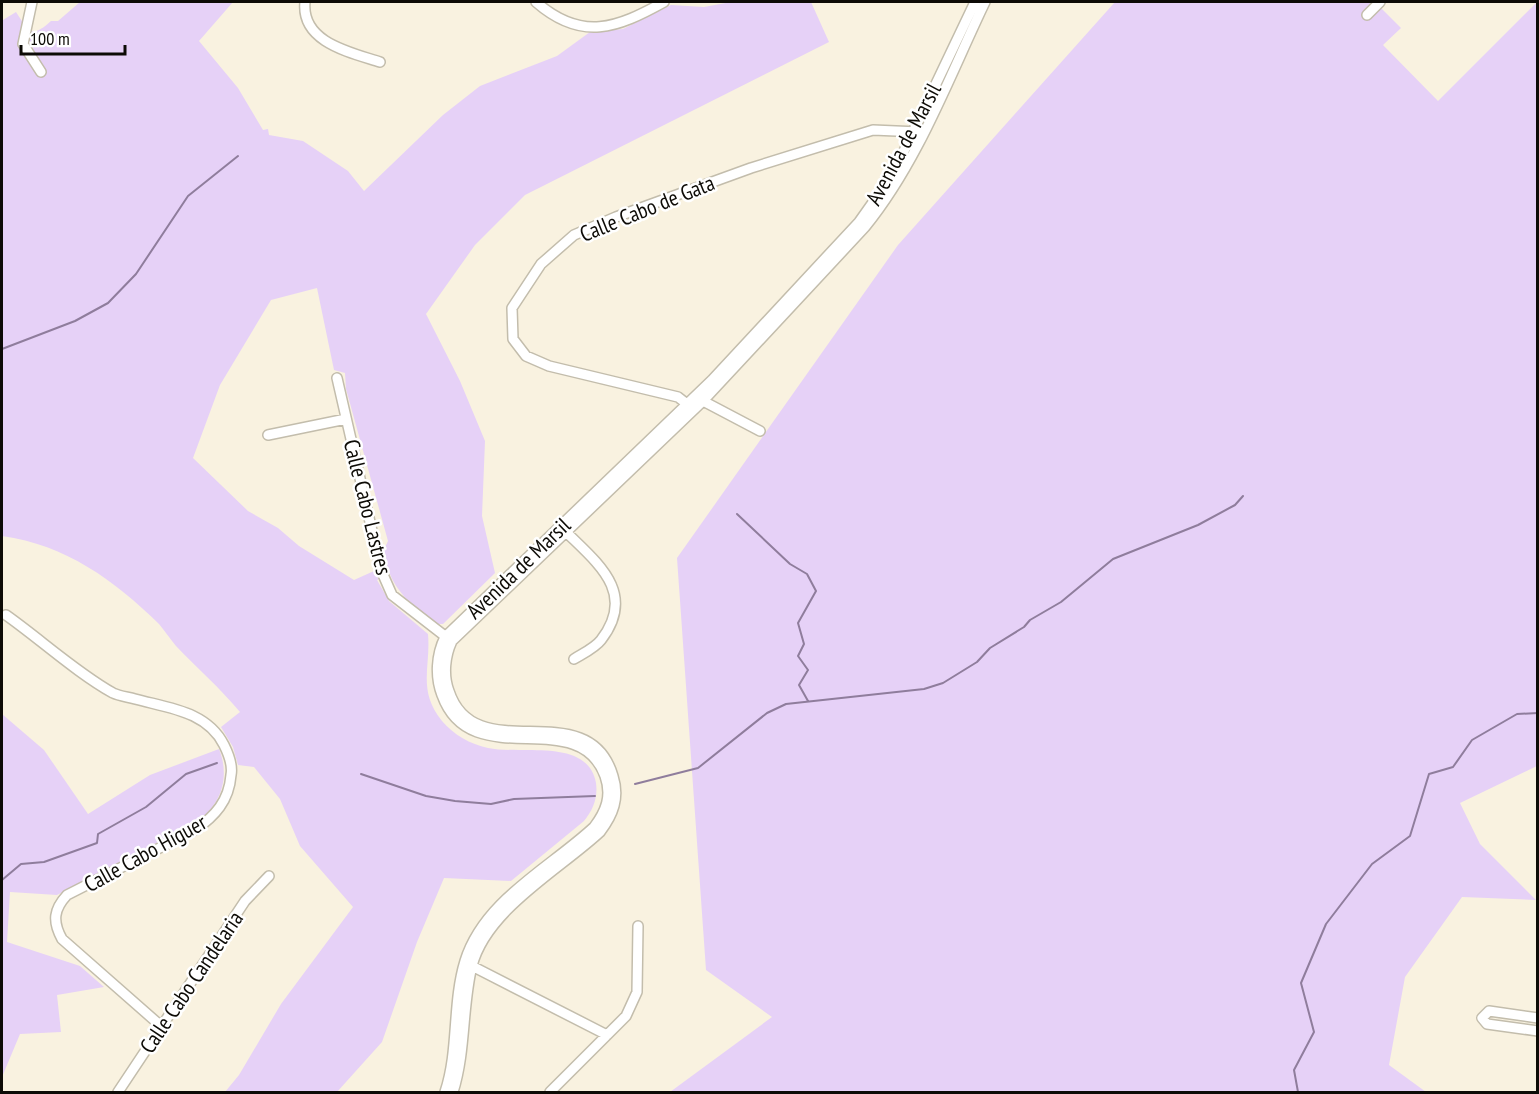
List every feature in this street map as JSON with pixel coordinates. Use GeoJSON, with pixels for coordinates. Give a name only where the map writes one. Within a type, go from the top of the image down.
{"type":"FeatureCollection","features":[{"type":"Feature","properties":{"kind":"street"},"geometry":{"type":"LineString","coordinates":[[32,2],[23,44],[41,72]]}},
{"type":"Feature","properties":{"kind":"street"},"geometry":{"type":"LineString","coordinates":[[305,2],[304,9],[310,27],[317,36],[329,44],[380,62]]}},
{"type":"Feature","properties":{"kind":"street"},"geometry":{"type":"LineString","coordinates":[[536,2],[571,23],[602,28],[620,25],[664,2]]}},
{"type":"Feature","properties":{"kind":"street","name":"Avenida de Marsil"},"geometry":{"type":"LineString","coordinates":[[564,529],[687,404],[859,222],[893,174],[918,132],[975,2]]}},
{"type":"Feature","properties":{"kind":"street","name":"Avenida de Marsil"},"geometry":{"type":"LineString","coordinates":[[445,1092],[453,1062],[468,964],[493,924],[600,832],[614,809],[616,789],[608,760],[590,742],[578,736],[482,727],[459,710],[448,689],[446,677],[449,639],[703,401],[871,220],[882,206],[984,2]]}},
{"type":"Feature","properties":{"kind":"street"},"geometry":{"type":"LineString","coordinates":[[1367,15],[1380,2]]}},
{"type":"Feature","properties":{"kind":"street","name":"Calle Cabo de Gata"},"geometry":{"type":"LineString","coordinates":[[687,404],[678,397],[549,366],[526,356],[513,339],[512,308],[541,264],[574,235],[616,217],[752,168],[873,130],[918,132]]}},
{"type":"Feature","properties":{"kind":"street","name":"Calle Cabo Lastres"},"geometry":{"type":"LineString","coordinates":[[336,378],[381,570],[392,596],[449,639]]}},
{"type":"Feature","properties":{"kind":"street"},"geometry":{"type":"LineString","coordinates":[[703,401],[760,431]]}},
{"type":"Feature","properties":{"kind":"street"},"geometry":{"type":"LineString","coordinates":[[268,435],[346,419]]}},
{"type":"Feature","properties":{"kind":"street"},"geometry":{"type":"LineString","coordinates":[[564,529],[609,577],[616,595],[612,616],[600,641],[574,659]]}},
{"type":"Feature","properties":{"kind":"street","name":"Calle Cabo Higuer"},"geometry":{"type":"LineString","coordinates":[[6,615],[114,694],[191,714],[207,723],[220,736],[227,751],[232,767],[231,784],[225,802],[211,819],[195,830],[68,895],[55,913],[55,927],[62,939],[161,1026]]}},
{"type":"Feature","properties":{"kind":"street","name":"Calle Cabo Candelaria"},"geometry":{"type":"LineString","coordinates":[[118,1092],[245,901],[269,876]]}},
{"type":"Feature","properties":{"kind":"street"},"geometry":{"type":"LineString","coordinates":[[550,1092],[626,1016],[637,992],[638,926]]}},
{"type":"Feature","properties":{"kind":"street"},"geometry":{"type":"LineString","coordinates":[[468,964],[607,1035]]}},
{"type":"Feature","properties":{"kind":"street","name":"Avenida de Marsil"},"geometry":{"type":"LineString","coordinates":[[453,1092],[461,1064],[468,964]]}},
{"type":"Feature","properties":{"kind":"street"},"geometry":{"type":"LineString","coordinates":[[1538,1018],[1489,1011],[1482,1018],[1487,1024],[1538,1030]]}},
{"type":"Feature","properties":{"kind":"shaded area"},"geometry":{"type":"Polygon","coordinates":[[[80,2],[233,2],[199,41],[238,88],[263,130],[268,129],[269,135],[303,141],[348,171],[364,191],[443,115],[480,86],[557,56],[590,32],[623,29],[671,5],[704,7],[731,2],[811,2],[829,42],[525,195],[475,245],[426,314],[460,381],[485,441],[482,516],[495,573],[443,624],[436,624],[408,600],[396,586],[388,569],[384,577],[377,580],[389,601],[428,634],[427,689],[434,710],[452,731],[475,744],[488,748],[551,751],[580,759],[590,769],[596,783],[596,794],[592,808],[584,821],[511,881],[444,878],[417,942],[382,1042],[337,1092],[225,1092],[239,1075],[281,1004],[353,907],[300,846],[280,799],[254,767],[238,765],[233,747],[221,727],[240,712],[176,646],[159,624],[106,579],[68,556],[47,547],[2,536],[3,20],[16,12],[31,31],[39,30],[51,21],[58,21],[80,2]],[[317,288],[271,300],[220,385],[193,458],[248,511],[278,528],[299,546],[354,580],[374,571],[388,541],[346,389],[345,373],[334,370],[317,288]]]}},
{"type":"Feature","properties":{"kind":"shaded area"},"geometry":{"type":"Polygon","coordinates":[[[1115,2],[1375,2],[1401,28],[1383,45],[1438,101],[1537,2],[1537,766],[1460,803],[1480,844],[1536,900],[1462,897],[1405,977],[1389,1065],[1426,1092],[670,1092],[772,1017],[706,970],[677,558],[898,245],[1115,2]]]}},
{"type":"Feature","properties":{"kind":"shaded area"},"geometry":{"type":"Polygon","coordinates":[[[2,714],[44,750],[88,814],[150,775],[219,749],[224,771],[221,792],[216,801],[210,810],[193,824],[57,895],[10,892],[7,942],[80,966],[104,987],[57,995],[61,1032],[20,1034],[2,1077],[2,714]]]}},
{"type":"Feature","properties":{"kind":"waterway"},"geometry":{"type":"LineString","coordinates":[[2,349],[75,321],[108,303],[136,274],[188,196],[238,156]]}},
{"type":"Feature","properties":{"kind":"waterway"},"geometry":{"type":"LineString","coordinates":[[635,784],[698,768],[767,713],[786,704],[924,689],[943,683],[977,662],[990,648],[1024,627],[1030,620],[1061,602],[1113,559],[1198,525],[1235,505],[1243,496]]}},
{"type":"Feature","properties":{"kind":"waterway"},"geometry":{"type":"LineString","coordinates":[[737,514],[790,564],[807,574],[816,591],[798,623],[804,644],[798,656],[808,670],[799,685],[808,701]]}},
{"type":"Feature","properties":{"kind":"waterway"},"geometry":{"type":"LineString","coordinates":[[1298,1092],[1294,1070],[1314,1032],[1301,983],[1326,924],[1372,864],[1410,836],[1429,774],[1453,767],[1472,740],[1517,714],[1538,713]]}},
{"type":"Feature","properties":{"kind":"waterway"},"geometry":{"type":"LineString","coordinates":[[2,880],[21,864],[44,862],[97,843],[98,834],[146,807],[186,774],[217,763]]}},
{"type":"Feature","properties":{"kind":"waterway"},"geometry":{"type":"LineString","coordinates":[[361,774],[426,796],[455,801],[491,804],[514,799],[595,796]]}}]}
